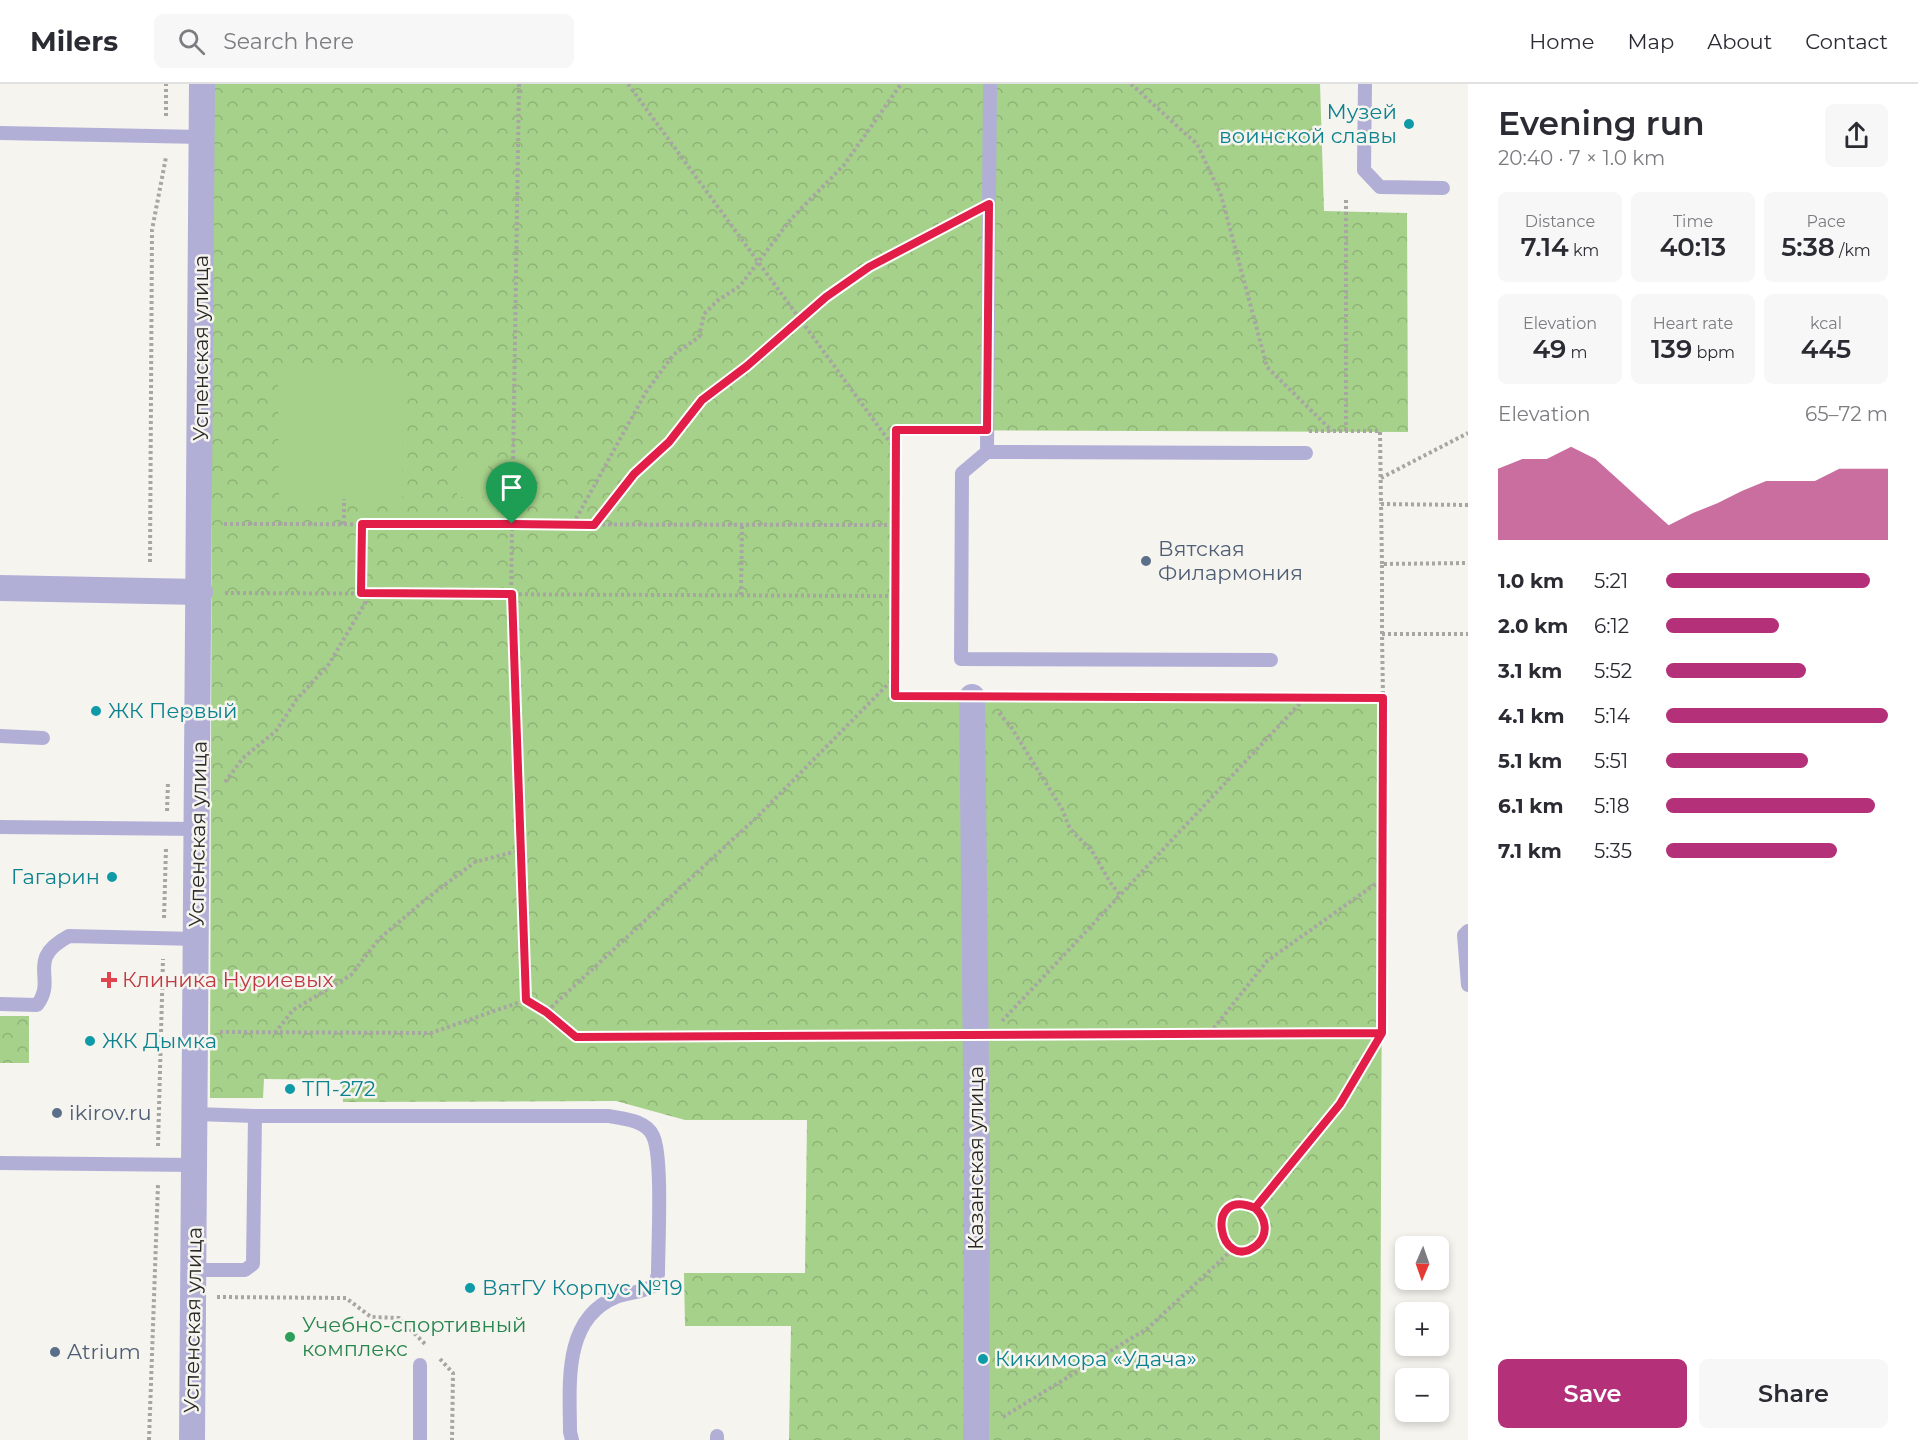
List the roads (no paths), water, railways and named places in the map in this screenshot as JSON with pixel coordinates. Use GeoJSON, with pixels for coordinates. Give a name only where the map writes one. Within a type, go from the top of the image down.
{"type":"FeatureCollection","features":[{"type":"Feature","properties":{"kind":"street","name":"Успенская улица"},"geometry":{"type":"LineString","coordinates":[[192,1440],[202,84]]}},
{"type":"Feature","properties":{"kind":"street"},"geometry":{"type":"LineString","coordinates":[[0,588],[200,592]]}},
{"type":"Feature","properties":{"kind":"street","name":"Казанская улица"},"geometry":{"type":"LineString","coordinates":[[976,1437],[977,1159],[982,1035],[978,696]]}},
{"type":"Feature","properties":{"kind":"lane"},"geometry":{"type":"LineString","coordinates":[[987,452],[990,84]]}},
{"type":"Feature","properties":{"kind":"lane"},"geometry":{"type":"LineString","coordinates":[[1365,84],[1364,170],[1380,187],[1443,188]]}},
{"type":"Feature","properties":{"kind":"lane"},"geometry":{"type":"LineString","coordinates":[[0,133],[202,137]]}},
{"type":"Feature","properties":{"kind":"lane"},"geometry":{"type":"LineString","coordinates":[[1271,660],[961,659],[962,472],[987,452],[1306,453]]}},
{"type":"Feature","properties":{"kind":"lane"},"geometry":{"type":"LineString","coordinates":[[0,736],[43,738]]}},
{"type":"Feature","properties":{"kind":"lane"},"geometry":{"type":"LineString","coordinates":[[0,827],[198,829]]}},
{"type":"Feature","properties":{"kind":"lane"},"geometry":{"type":"LineString","coordinates":[[1468,931],[1464,936],[1468,985]]}},
{"type":"Feature","properties":{"kind":"lane"},"geometry":{"type":"LineString","coordinates":[[0,1004],[37,1005],[44,996],[44,958],[52,945],[69,936],[197,939]]}},
{"type":"Feature","properties":{"kind":"lane"},"geometry":{"type":"LineString","coordinates":[[195,1114],[609,1116],[638,1122],[653,1134],[658,1155],[658,1274],[655,1285],[643,1292],[616,1297],[602,1306],[578,1336],[571,1355],[570,1432],[572,1440]]}},
{"type":"Feature","properties":{"kind":"lane"},"geometry":{"type":"LineString","coordinates":[[194,1270],[245,1270],[253,1264],[255,1116]]}},
{"type":"Feature","properties":{"kind":"lane"},"geometry":{"type":"LineString","coordinates":[[0,1163],[195,1165]]}},
{"type":"Feature","properties":{"kind":"lane"},"geometry":{"type":"LineString","coordinates":[[420,1365],[420,1440]]}},
{"type":"Feature","properties":{"kind":"place","name":"Музей воинской славы"},"geometry":{"type":"Point","coordinates":[1409,124]}},
{"type":"Feature","properties":{"kind":"place","name":"Вятская Филармония"},"geometry":{"type":"Point","coordinates":[1146,561]}},
{"type":"Feature","properties":{"kind":"place","name":"ЖК Первый"},"geometry":{"type":"Point","coordinates":[96,711]}},
{"type":"Feature","properties":{"kind":"place","name":"Гагарин"},"geometry":{"type":"Point","coordinates":[112,877]}},
{"type":"Feature","properties":{"kind":"place","name":"Клиника Нуриевых"},"geometry":{"type":"Point","coordinates":[109,980]}},
{"type":"Feature","properties":{"kind":"place","name":"ЖК Дымка"},"geometry":{"type":"Point","coordinates":[90,1041]}},
{"type":"Feature","properties":{"kind":"place","name":"ТП-272"},"geometry":{"type":"Point","coordinates":[290,1089]}},
{"type":"Feature","properties":{"kind":"place","name":"ikirov.ru"},"geometry":{"type":"Point","coordinates":[57,1113]}},
{"type":"Feature","properties":{"kind":"place","name":"ВятГУ Корпус №19"},"geometry":{"type":"Point","coordinates":[470,1288]}},
{"type":"Feature","properties":{"kind":"place","name":"Учебно-спортивный комплекс"},"geometry":{"type":"Point","coordinates":[290,1337]}},
{"type":"Feature","properties":{"kind":"place","name":"Atrium"},"geometry":{"type":"Point","coordinates":[55,1352]}},
{"type":"Feature","properties":{"kind":"place","name":"Кикимора «Удача»"},"geometry":{"type":"Point","coordinates":[983,1359]}}]}
